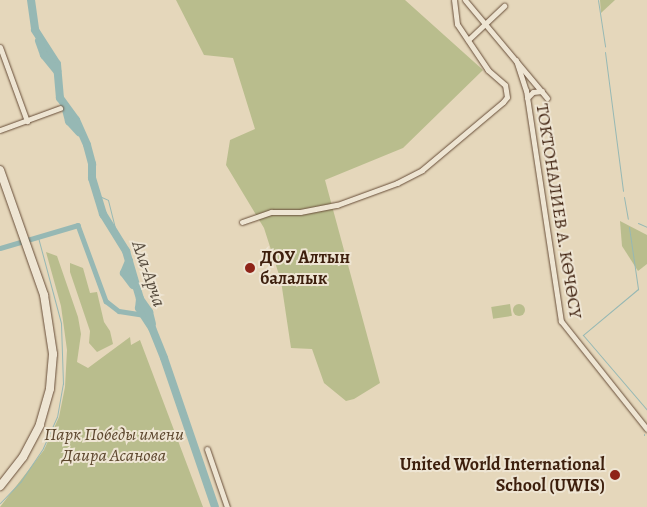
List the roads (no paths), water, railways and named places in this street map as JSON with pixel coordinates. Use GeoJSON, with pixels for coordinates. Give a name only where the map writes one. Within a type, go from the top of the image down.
{"type":"FeatureCollection","features":[{"type":"Feature","properties":{"kind":"main road"},"geometry":{"type":"LineString","coordinates":[[0,170],[26,241],[50,319],[52,378],[34,437],[0,486]]}},
{"type":"Feature","properties":{"kind":"street"},"geometry":{"type":"LineString","coordinates":[[242,222],[271,212],[300,212],[337,204],[397,183],[422,170],[507,97],[505,85],[488,70],[457,24],[454,0]]}},
{"type":"Feature","properties":{"kind":"street"},"geometry":{"type":"LineString","coordinates":[[465,0],[547,98]]}},
{"type":"Feature","properties":{"kind":"street"},"geometry":{"type":"LineString","coordinates":[[468,40],[504,6]]}},
{"type":"Feature","properties":{"kind":"street"},"geometry":{"type":"LineString","coordinates":[[0,48],[26,120]]}},
{"type":"Feature","properties":{"kind":"street","name":"ТОКТОНАЛИЕВ А. КӨЧӨСҮ"},"geometry":{"type":"LineString","coordinates":[[516,60],[527,99],[561,322],[647,429]]}},
{"type":"Feature","properties":{"kind":"street"},"geometry":{"type":"LineString","coordinates":[[527,99],[534,92],[542,91]]}},
{"type":"Feature","properties":{"kind":"street"},"geometry":{"type":"LineString","coordinates":[[0,130],[60,108]]}},
{"type":"Feature","properties":{"kind":"street"},"geometry":{"type":"LineString","coordinates":[[207,449],[227,507]]}},
{"type":"Feature","properties":{"kind":"waterway","name":"Ала-Арча"},"geometry":{"type":"LineString","coordinates":[[31,0],[35,30],[57,64],[60,98],[76,120],[87,145],[92,164],[92,178],[103,214],[126,251],[140,299],[139,308],[152,328],[164,358],[215,507]]}},
{"type":"Feature","properties":{"kind":"waterway"},"geometry":{"type":"LineString","coordinates":[[598,0],[605,46]]}},
{"type":"Feature","properties":{"kind":"waterway"},"geometry":{"type":"LineString","coordinates":[[39,41],[44,55],[57,71]]}},
{"type":"Feature","properties":{"kind":"waterway"},"geometry":{"type":"LineString","coordinates":[[605,52],[623,191]]}},
{"type":"Feature","properties":{"kind":"waterway"},"geometry":{"type":"LineString","coordinates":[[65,106],[69,121],[79,132]]}},
{"type":"Feature","properties":{"kind":"waterway"},"geometry":{"type":"LineString","coordinates":[[97,195],[108,200],[116,233]]}},
{"type":"Feature","properties":{"kind":"waterway"},"geometry":{"type":"LineString","coordinates":[[624,197],[628,219]]}},
{"type":"Feature","properties":{"kind":"waterway"},"geometry":{"type":"LineString","coordinates":[[638,223],[647,227]]}},
{"type":"Feature","properties":{"kind":"waterway"},"geometry":{"type":"LineString","coordinates":[[0,248],[78,225],[106,301],[119,311],[143,315]]}},
{"type":"Feature","properties":{"kind":"waterway"},"geometry":{"type":"LineString","coordinates":[[629,227],[638,289],[583,335],[647,410]]}},
{"type":"Feature","properties":{"kind":"waterway"},"geometry":{"type":"LineString","coordinates":[[0,503],[21,481],[43,448],[57,417],[63,384],[61,323],[38,237]]}},
{"type":"Feature","properties":{"kind":"waterway"},"geometry":{"type":"LineString","coordinates":[[129,261],[124,273],[133,285]]}},
{"type":"Feature","properties":{"kind":"waterway"},"geometry":{"type":"LineString","coordinates":[[140,299],[149,312],[152,324]]}},
{"type":"Feature","properties":{"kind":"place","name":"ДОУ Алтын балалык"},"geometry":{"type":"Point","coordinates":[250,268]}},
{"type":"Feature","properties":{"kind":"place","name":"United World International School (UWIS)"},"geometry":{"type":"Point","coordinates":[615,475]}},
{"type":"Feature","properties":{"kind":"park label","name":"Парк Победы имени Даира Асанова"},"geometry":{"type":"Point","coordinates":[114,445]}}]}
